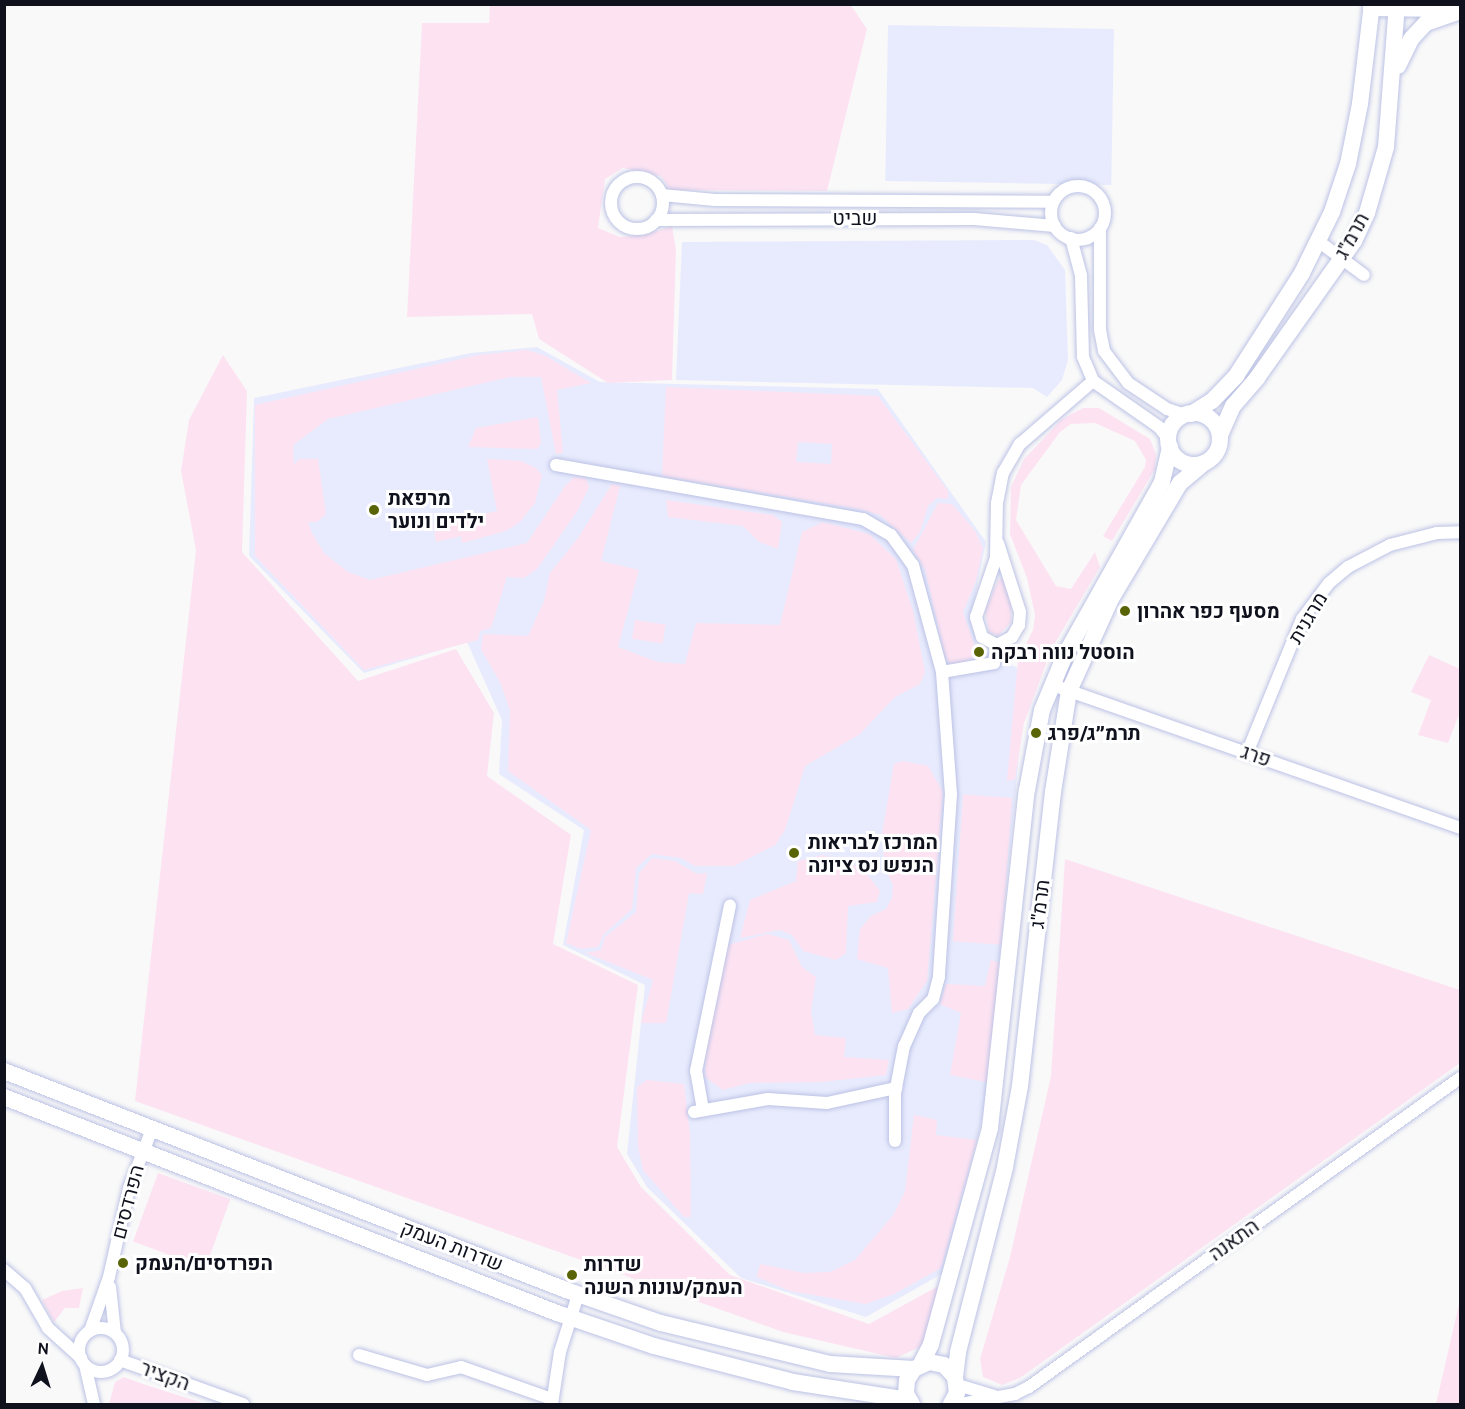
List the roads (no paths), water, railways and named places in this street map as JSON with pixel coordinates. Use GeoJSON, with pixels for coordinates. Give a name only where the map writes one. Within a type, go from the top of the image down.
{"type":"FeatureCollection","features":[{"type":"Feature","properties":{"kind":"street"},"geometry":{"type":"LineString","coordinates":[[1372,6],[1461,10]]}},
{"type":"Feature","properties":{"kind":"street","name":"תרמ\"ג"},"geometry":{"type":"LineString","coordinates":[[1188,415],[1212,401],[1232,381],[1318,241],[1348,164],[1360,104],[1372,6]]}},
{"type":"Feature","properties":{"kind":"street","name":"תרמ\"ג"},"geometry":{"type":"LineString","coordinates":[[1220,435],[1240,395],[1257,378],[1340,260],[1367,213],[1380,175],[1393,85],[1397,7]]}},
{"type":"Feature","properties":{"kind":"street"},"geometry":{"type":"LineString","coordinates":[[1393,85],[1401,56],[1415,33],[1435,17],[1461,10]]}},
{"type":"Feature","properties":{"kind":"street"},"geometry":{"type":"LineString","coordinates":[[639,176],[649,179],[662,195],[663,204],[656,220],[645,228],[624,226],[611,211],[610,201],[619,183],[639,176]]}},
{"type":"Feature","properties":{"kind":"street"},"geometry":{"type":"LineString","coordinates":[[1071,238],[1081,276],[1083,357],[1094,381],[1159,427],[1169,444],[1187,464],[1204,463],[1217,452],[1220,435],[1213,421],[1167,409],[1128,383],[1104,351],[1100,330],[1100,228],[1105,211],[1091,189],[1074,186],[1053,202],[1054,226],[1071,238],[1087,238],[1100,228]]}},
{"type":"Feature","properties":{"kind":"street","name":"שביט"},"geometry":{"type":"LineString","coordinates":[[662,195],[716,200],[1053,202]]}},
{"type":"Feature","properties":{"kind":"street","name":"שביט"},"geometry":{"type":"LineString","coordinates":[[656,220],[974,219],[1054,226]]}},
{"type":"Feature","properties":{"kind":"street"},"geometry":{"type":"LineString","coordinates":[[1318,241],[1340,260],[1364,275]]}},
{"type":"Feature","properties":{"kind":"street"},"geometry":{"type":"LineString","coordinates":[[998,645],[982,637],[976,617],[979,599],[994,569],[998,543],[999,487],[1010,459],[1052,414],[1094,381]]}},
{"type":"Feature","properties":{"kind":"street"},"geometry":{"type":"LineString","coordinates":[[1169,444],[1171,428],[1188,415]]}},
{"type":"Feature","properties":{"kind":"street","name":"תרמ\"ג"},"geometry":{"type":"LineString","coordinates":[[910,1402],[907,1380],[931,1344],[990,1128],[1027,790],[1036,736],[1051,686],[1080,627],[1162,482],[1169,444]]}},
{"type":"Feature","properties":{"kind":"street","name":"תרמ\"ג"},"geometry":{"type":"LineString","coordinates":[[951,1404],[957,1381],[958,1352],[1005,1167],[1020,1086],[1053,792],[1069,691],[1111,599],[1180,483],[1204,463]]}},
{"type":"Feature","properties":{"kind":"street"},"geometry":{"type":"LineString","coordinates":[[556,465],[848,516],[878,526],[904,549],[913,565],[942,672],[951,794],[939,977],[933,999],[920,1013],[904,1046],[896,1088],[895,1141]]}},
{"type":"Feature","properties":{"kind":"street","name":"מרגנית"},"geometry":{"type":"LineString","coordinates":[[1247,753],[1302,619],[1329,583],[1348,567],[1390,545],[1437,533],[1461,532]]}},
{"type":"Feature","properties":{"kind":"street"},"geometry":{"type":"LineString","coordinates":[[942,672],[994,663],[998,645],[1012,637],[1019,625],[1020,612],[998,543]]}},
{"type":"Feature","properties":{"kind":"street","name":"פרג"},"geometry":{"type":"LineString","coordinates":[[1051,686],[1461,828]]}},
{"type":"Feature","properties":{"kind":"street"},"geometry":{"type":"LineString","coordinates":[[730,905],[696,1071],[698,1111],[768,1099],[827,1103],[896,1088]]}},
{"type":"Feature","properties":{"kind":"street","name":"שדרות העמק"},"geometry":{"type":"LineString","coordinates":[[4,1071],[578,1295],[661,1323],[798,1358],[864,1368],[944,1365],[957,1381]]}},
{"type":"Feature","properties":{"kind":"street","name":"התאנה"},"geometry":{"type":"LineString","coordinates":[[961,1404],[1004,1396],[1029,1387],[1461,1078]]}},
{"type":"Feature","properties":{"kind":"street","name":"שדרות העמק"},"geometry":{"type":"LineString","coordinates":[[4,1097],[570,1317],[725,1365],[804,1384],[910,1402]]}},
{"type":"Feature","properties":{"kind":"street","name":"הפרדסים"},"geometry":{"type":"LineString","coordinates":[[87,1333],[109,1277],[129,1188],[152,1129]]}},
{"type":"Feature","properties":{"kind":"street"},"geometry":{"type":"LineString","coordinates":[[4,1270],[25,1288],[53,1334],[83,1361],[98,1371],[116,1364]]}},
{"type":"Feature","properties":{"kind":"street","name":"הפרדסים"},"geometry":{"type":"LineString","coordinates":[[109,1277],[116,1333]]}},
{"type":"Feature","properties":{"kind":"street"},"geometry":{"type":"LineString","coordinates":[[359,1355],[427,1375],[461,1367],[552,1402],[570,1317],[578,1295]]}},
{"type":"Feature","properties":{"kind":"street"},"geometry":{"type":"LineString","coordinates":[[53,1334],[71,1339],[103,1328],[116,1333],[122,1345],[116,1364],[94,1404]]}},
{"type":"Feature","properties":{"kind":"street"},"geometry":{"type":"LineString","coordinates":[[87,1333],[80,1346],[94,1404]]}},
{"type":"Feature","properties":{"kind":"street","name":"הקציר"},"geometry":{"type":"LineString","coordinates":[[116,1364],[243,1404]]}},
{"type":"Feature","properties":{"kind":"street"},"geometry":{"type":"LineString","coordinates":[[957,1381],[1004,1396]]}},
{"type":"Feature","properties":{"kind":"place","name":"מרפאת ילדים ונוער"},"geometry":{"type":"Point","coordinates":[374,510]}},
{"type":"Feature","properties":{"kind":"place","name":"מסעף כפר אהרון"},"geometry":{"type":"Point","coordinates":[1125,611]}},
{"type":"Feature","properties":{"kind":"place","name":"הוסטל נווה רבקה"},"geometry":{"type":"Point","coordinates":[979,652]}},
{"type":"Feature","properties":{"kind":"place","name":"תרמ״ג/פרג"},"geometry":{"type":"Point","coordinates":[1036,733]}},
{"type":"Feature","properties":{"kind":"place","name":"המרכז לבריאות הנפש נס ציונה"},"geometry":{"type":"Point","coordinates":[794,853]}},
{"type":"Feature","properties":{"kind":"place","name":"הפרדסים/העמק"},"geometry":{"type":"Point","coordinates":[123,1263]}},
{"type":"Feature","properties":{"kind":"place","name":"שדרות העמק/עונות השנה"},"geometry":{"type":"Point","coordinates":[572,1275]}}]}
